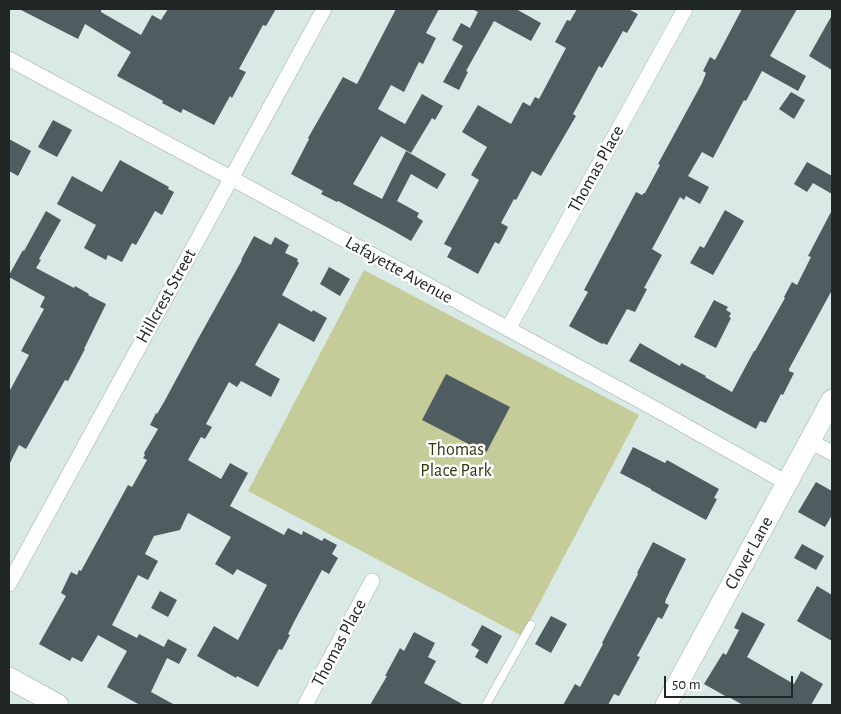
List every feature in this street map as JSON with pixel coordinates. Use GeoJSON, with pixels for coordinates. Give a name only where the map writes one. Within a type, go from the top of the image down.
{"type":"FeatureCollection","features":[{"type":"Feature","properties":{"kind":"street","name":"Hillcrest Street"},"geometry":{"type":"LineString","coordinates":[[9,584],[324,9]]}},
{"type":"Feature","properties":{"kind":"street","name":"Thomas Place"},"geometry":{"type":"LineString","coordinates":[[508,329],[685,9]]}},
{"type":"Feature","properties":{"kind":"street","name":"Lafayette Avenue"},"geometry":{"type":"LineString","coordinates":[[9,59],[650,406],[787,483]]}},
{"type":"Feature","properties":{"kind":"street","name":"Clover Lane"},"geometry":{"type":"LineString","coordinates":[[669,704],[832,400]]}},
{"type":"Feature","properties":{"kind":"street"},"geometry":{"type":"LineString","coordinates":[[810,441],[832,453]]}},
{"type":"Feature","properties":{"kind":"street","name":"Thomas Place"},"geometry":{"type":"LineString","coordinates":[[305,705],[372,581]]}},
{"type":"Feature","properties":{"kind":"street"},"geometry":{"type":"LineString","coordinates":[[9,678],[58,705]]}},
{"type":"Feature","properties":{"kind":"lane"},"geometry":{"type":"LineString","coordinates":[[486,705],[531,625]]}},
{"type":"Feature","properties":{"kind":"green space","name":"Thomas Place Park"},"geometry":{"type":"Polygon","coordinates":[[[364,270],[639,415],[522,636],[248,491],[364,270]]]}},
{"type":"Feature","properties":{"kind":"building"},"geometry":{"type":"Polygon","coordinates":[[[19,9],[101,9],[101,12],[141,35],[152,15],[161,20],[168,9],[276,9],[266,26],[263,25],[239,69],[246,72],[214,125],[183,109],[181,113],[117,76],[131,52],[85,24],[78,39],[19,9]]]}},
{"type":"Feature","properties":{"kind":"building"},"geometry":{"type":"Polygon","coordinates":[[[396,9],[439,9],[426,33],[436,38],[423,64],[419,62],[404,92],[391,85],[378,109],[405,124],[422,94],[443,106],[435,120],[432,118],[411,153],[381,136],[353,184],[382,199],[406,151],[446,174],[437,189],[411,174],[397,201],[419,213],[417,217],[423,221],[411,241],[338,201],[321,194],[323,191],[291,174],[308,138],[343,77],[357,84],[396,9]]]}},
{"type":"Feature","properties":{"kind":"building"},"geometry":{"type":"Polygon","coordinates":[[[472,9],[516,9],[541,23],[531,41],[494,21],[466,71],[468,72],[459,90],[443,82],[463,46],[452,40],[461,23],[470,28],[478,12],[472,9]]]}},
{"type":"Feature","properties":{"kind":"building"},"geometry":{"type":"Polygon","coordinates":[[[577,9],[628,9],[638,14],[627,33],[623,31],[602,68],[599,66],[573,114],[576,116],[541,176],[532,171],[516,200],[514,199],[501,223],[508,227],[499,244],[495,242],[478,274],[447,257],[452,248],[444,244],[479,180],[471,175],[487,147],[462,132],[478,105],[511,124],[523,102],[530,106],[535,97],[539,99],[566,48],[555,42],[567,20],[570,21],[577,9]]]}},
{"type":"Feature","properties":{"kind":"building"},"geometry":{"type":"Polygon","coordinates":[[[742,9],[797,9],[770,56],[806,76],[798,91],[762,71],[713,158],[702,152],[688,176],[709,187],[700,204],[686,196],[684,200],[680,197],[652,249],[662,255],[644,288],[647,289],[635,312],[627,309],[607,345],[602,344],[569,326],[588,292],[584,290],[636,192],[642,195],[645,193],[660,165],[658,164],[702,83],[706,73],[703,71],[710,57],[715,60],[742,9]]]}},
{"type":"Feature","properties":{"kind":"building"},"geometry":{"type":"Polygon","coordinates":[[[832,15],[832,70],[809,56],[832,15]]]}},
{"type":"Feature","properties":{"kind":"building"},"geometry":{"type":"Polygon","coordinates":[[[791,92],[805,100],[794,119],[779,109],[791,92]]]}},
{"type":"Feature","properties":{"kind":"building"},"geometry":{"type":"Polygon","coordinates":[[[53,120],[72,130],[57,157],[38,147],[53,120]]]}},
{"type":"Feature","properties":{"kind":"building"},"geometry":{"type":"Polygon","coordinates":[[[9,139],[31,151],[18,176],[9,171],[9,139]]]}},
{"type":"Feature","properties":{"kind":"building"},"geometry":{"type":"Polygon","coordinates":[[[120,160],[169,187],[168,189],[174,192],[162,215],[155,211],[136,245],[132,243],[122,262],[108,255],[106,260],[84,248],[96,225],[57,204],[72,176],[102,192],[120,160]]]}},
{"type":"Feature","properties":{"kind":"building"},"geometry":{"type":"Polygon","coordinates":[[[807,162],[832,176],[832,194],[813,183],[807,192],[794,184],[807,162]]]}},
{"type":"Feature","properties":{"kind":"building"},"geometry":{"type":"Polygon","coordinates":[[[725,210],[744,221],[713,275],[690,263],[700,246],[704,248],[725,210]]]}},
{"type":"Feature","properties":{"kind":"building"},"geometry":{"type":"Polygon","coordinates":[[[832,210],[832,290],[789,369],[789,371],[794,373],[766,423],[760,421],[756,429],[629,361],[640,343],[680,366],[681,363],[706,376],[732,392],[785,298],[792,282],[797,285],[811,257],[808,256],[832,210]]]}},
{"type":"Feature","properties":{"kind":"building"},"geometry":{"type":"Polygon","coordinates":[[[46,211],[61,220],[36,268],[74,288],[75,286],[106,304],[68,381],[65,380],[26,449],[19,445],[9,465],[9,392],[29,355],[21,351],[44,309],[40,307],[45,297],[9,277],[9,275],[46,211]]]}},
{"type":"Feature","properties":{"kind":"building"},"geometry":{"type":"Polygon","coordinates":[[[254,236],[271,245],[275,237],[289,245],[285,253],[298,259],[299,263],[282,295],[327,318],[314,342],[279,323],[255,365],[280,379],[271,397],[241,381],[237,387],[229,382],[206,424],[212,427],[205,439],[201,437],[188,460],[221,479],[230,463],[248,473],[230,506],[284,535],[288,528],[302,535],[303,531],[322,541],[324,538],[337,545],[332,554],[338,558],[329,574],[322,570],[288,634],[290,635],[282,650],[279,649],[258,687],[237,676],[236,678],[197,656],[214,626],[238,640],[267,585],[237,569],[233,575],[215,564],[231,537],[188,513],[180,530],[154,536],[145,554],[158,561],[148,580],[138,575],[112,625],[137,638],[139,634],[164,647],[168,639],[187,649],[179,664],[167,658],[151,692],[175,705],[140,705],[107,687],[127,651],[98,635],[82,662],[72,657],[70,661],[39,644],[66,596],[61,593],[71,572],[77,575],[79,570],[81,571],[128,485],[132,487],[147,460],[143,458],[144,453],[158,429],[150,425],[254,236]]]}},
{"type":"Feature","properties":{"kind":"building"},"geometry":{"type":"Polygon","coordinates":[[[329,267],[350,279],[340,296],[320,284],[329,267]]]}},
{"type":"Feature","properties":{"kind":"building"},"geometry":{"type":"Polygon","coordinates":[[[714,300],[728,307],[726,310],[731,313],[729,317],[731,318],[716,348],[694,337],[714,300]]]}},
{"type":"Feature","properties":{"kind":"building"},"geometry":{"type":"Polygon","coordinates":[[[446,374],[510,407],[486,453],[422,420],[446,374]]]}},
{"type":"Feature","properties":{"kind":"building"},"geometry":{"type":"Polygon","coordinates":[[[633,447],[665,463],[667,460],[719,489],[714,498],[717,499],[706,520],[620,473],[633,447]]]}},
{"type":"Feature","properties":{"kind":"building"},"geometry":{"type":"Polygon","coordinates":[[[816,482],[832,491],[832,515],[825,527],[798,512],[816,482]]]}},
{"type":"Feature","properties":{"kind":"building"},"geometry":{"type":"Polygon","coordinates":[[[653,542],[686,559],[666,599],[665,603],[669,605],[662,619],[658,617],[637,656],[640,657],[619,696],[614,694],[608,705],[563,705],[575,684],[580,687],[653,542]]]}},
{"type":"Feature","properties":{"kind":"building"},"geometry":{"type":"Polygon","coordinates":[[[802,544],[824,556],[816,570],[794,558],[802,544]]]}},
{"type":"Feature","properties":{"kind":"building"},"geometry":{"type":"Polygon","coordinates":[[[817,586],[832,595],[832,641],[797,621],[817,586]]]}},
{"type":"Feature","properties":{"kind":"building"},"geometry":{"type":"Polygon","coordinates":[[[160,591],[177,600],[168,617],[151,608],[160,591]]]}},
{"type":"Feature","properties":{"kind":"building"},"geometry":{"type":"Polygon","coordinates":[[[742,612],[765,624],[747,657],[794,684],[801,671],[823,684],[811,705],[743,705],[704,684],[723,653],[726,655],[739,630],[734,628],[742,612]]]}},
{"type":"Feature","properties":{"kind":"building"},"geometry":{"type":"Polygon","coordinates":[[[551,616],[567,624],[551,653],[535,644],[551,616]]]}},
{"type":"Feature","properties":{"kind":"building"},"geometry":{"type":"Polygon","coordinates":[[[482,625],[502,636],[487,664],[475,657],[479,650],[471,645],[482,625]]]}},
{"type":"Feature","properties":{"kind":"building"},"geometry":{"type":"Polygon","coordinates":[[[414,632],[435,643],[428,657],[436,661],[424,683],[464,705],[370,705],[387,676],[385,676],[400,648],[404,651],[414,632]]]}}]}
